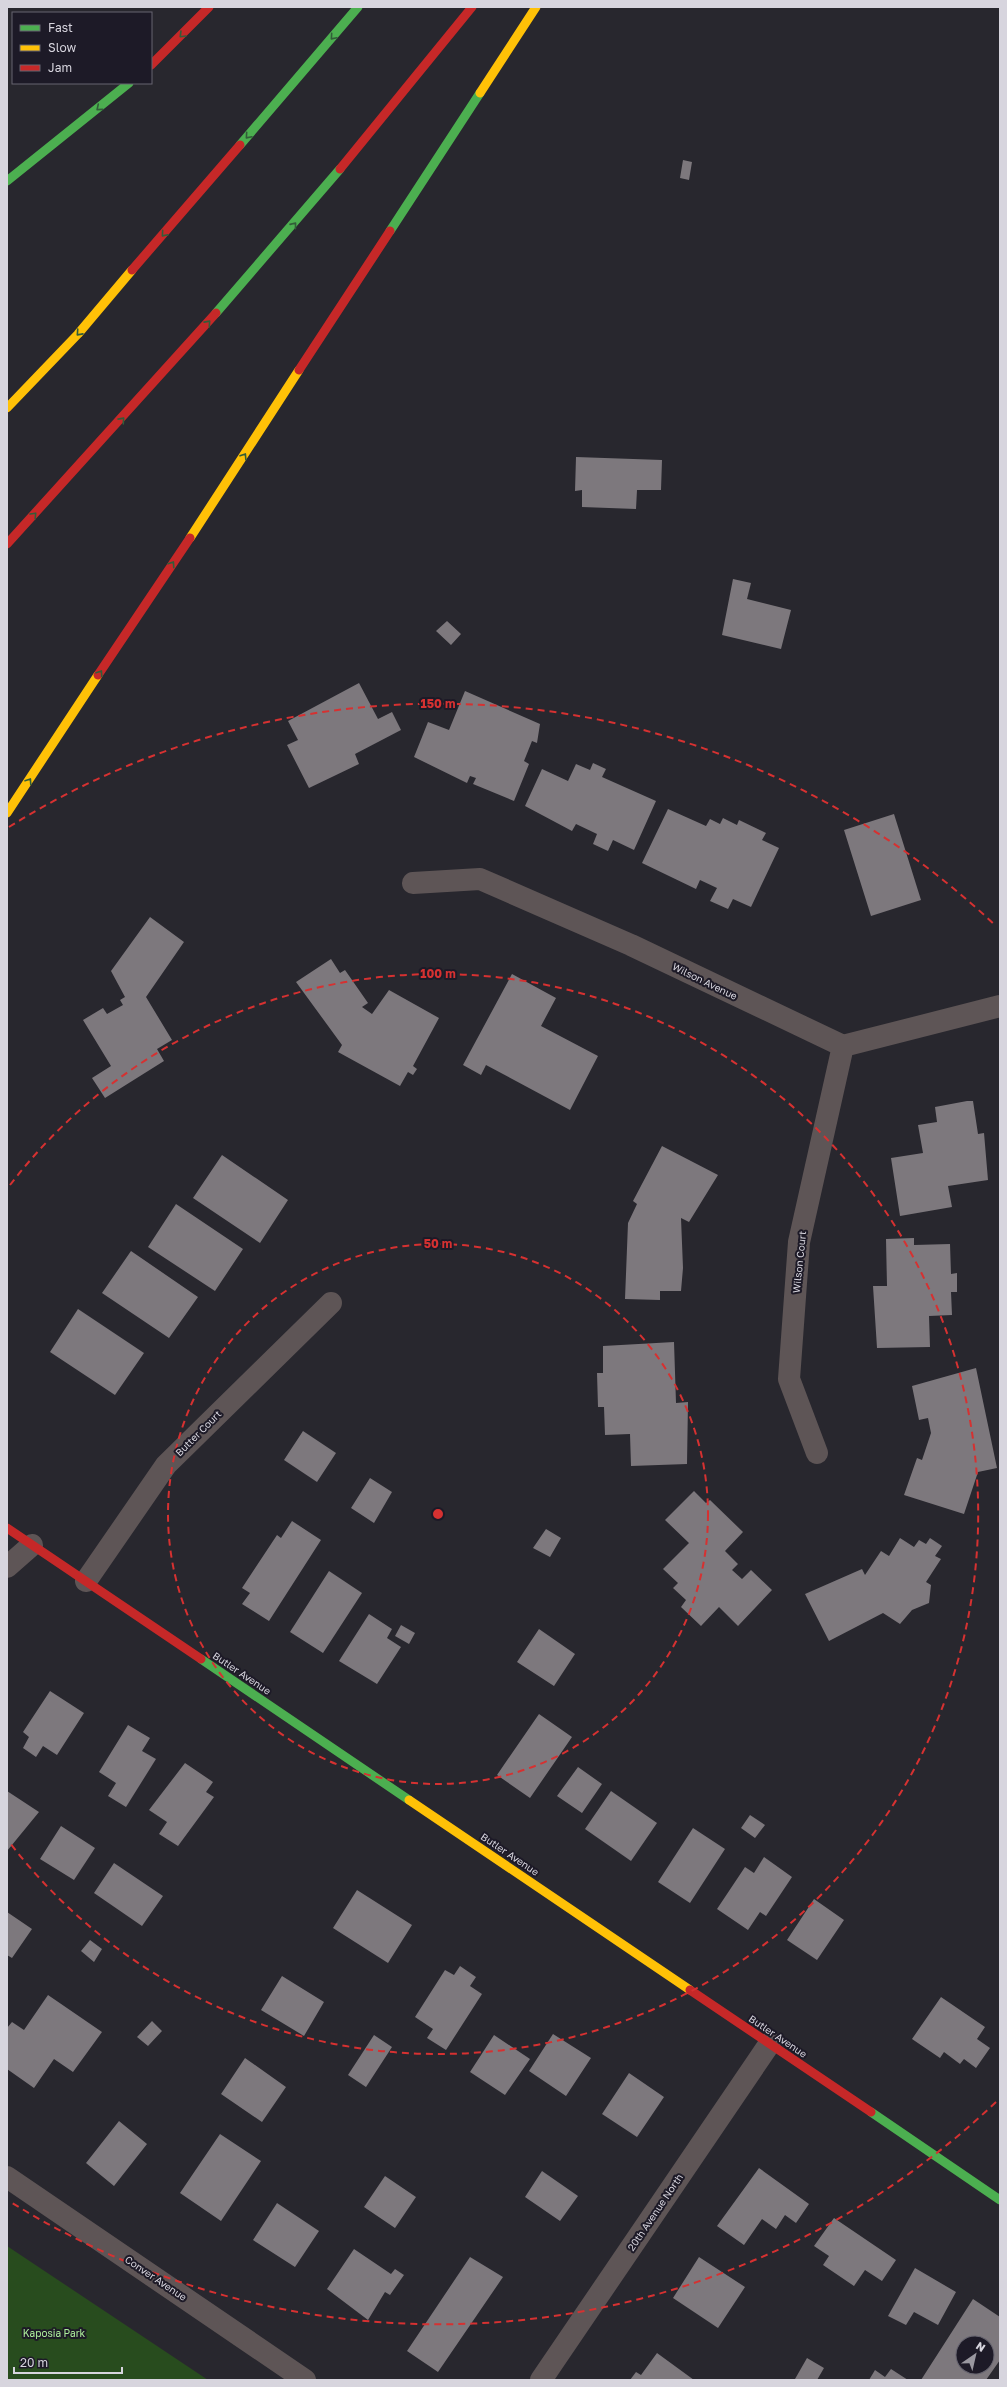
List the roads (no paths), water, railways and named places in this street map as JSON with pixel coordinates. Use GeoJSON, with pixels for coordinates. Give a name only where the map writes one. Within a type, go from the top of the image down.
{"type":"FeatureCollection","features":[{"type":"Feature","properties":{"kind":"main road"},"geometry":{"type":"LineString","coordinates":[[152,64],[209,7]]}},
{"type":"Feature","properties":{"kind":"main road"},"geometry":{"type":"LineString","coordinates":[[7,408],[78,334],[358,7]]}},
{"type":"Feature","properties":{"kind":"main road"},"geometry":{"type":"LineString","coordinates":[[7,544],[96,448],[278,245],[472,7]]}},
{"type":"Feature","properties":{"kind":"main road"},"geometry":{"type":"LineString","coordinates":[[7,813],[212,504],[536,7]]}},
{"type":"Feature","properties":{"kind":"main road"},"geometry":{"type":"LineString","coordinates":[[7,181],[27,168],[128,84]]}},
{"type":"Feature","properties":{"kind":"main road","name":"Butler Avenue"},"geometry":{"type":"LineString","coordinates":[[7,1528],[1000,2200]]}},
{"type":"Feature","properties":{"kind":"street","name":"Wilson Avenue"},"geometry":{"type":"LineString","coordinates":[[413,883],[480,879],[631,945],[843,1046]]}},
{"type":"Feature","properties":{"kind":"street"},"geometry":{"type":"LineString","coordinates":[[843,1046],[1000,1006]]}},
{"type":"Feature","properties":{"kind":"street","name":"Wilson Court"},"geometry":{"type":"LineString","coordinates":[[817,1453],[790,1379],[799,1242],[843,1046]]}},
{"type":"Feature","properties":{"kind":"street","name":"Butter Court"},"geometry":{"type":"LineString","coordinates":[[86,1581],[166,1466],[331,1304]]}},
{"type":"Feature","properties":{"kind":"street"},"geometry":{"type":"LineString","coordinates":[[7,1567],[32,1545]]}},
{"type":"Feature","properties":{"kind":"street","name":"20th Avenue North"},"geometry":{"type":"LineString","coordinates":[[541,2380],[770,2043]]}},
{"type":"Feature","properties":{"kind":"street","name":"Conver Avenue"},"geometry":{"type":"LineString","coordinates":[[7,2177],[305,2380]]}},
{"type":"Feature","properties":{"kind":"park label","name":"Kaposia Park"},"geometry":{"type":"Point","coordinates":[54,2333]}}]}
